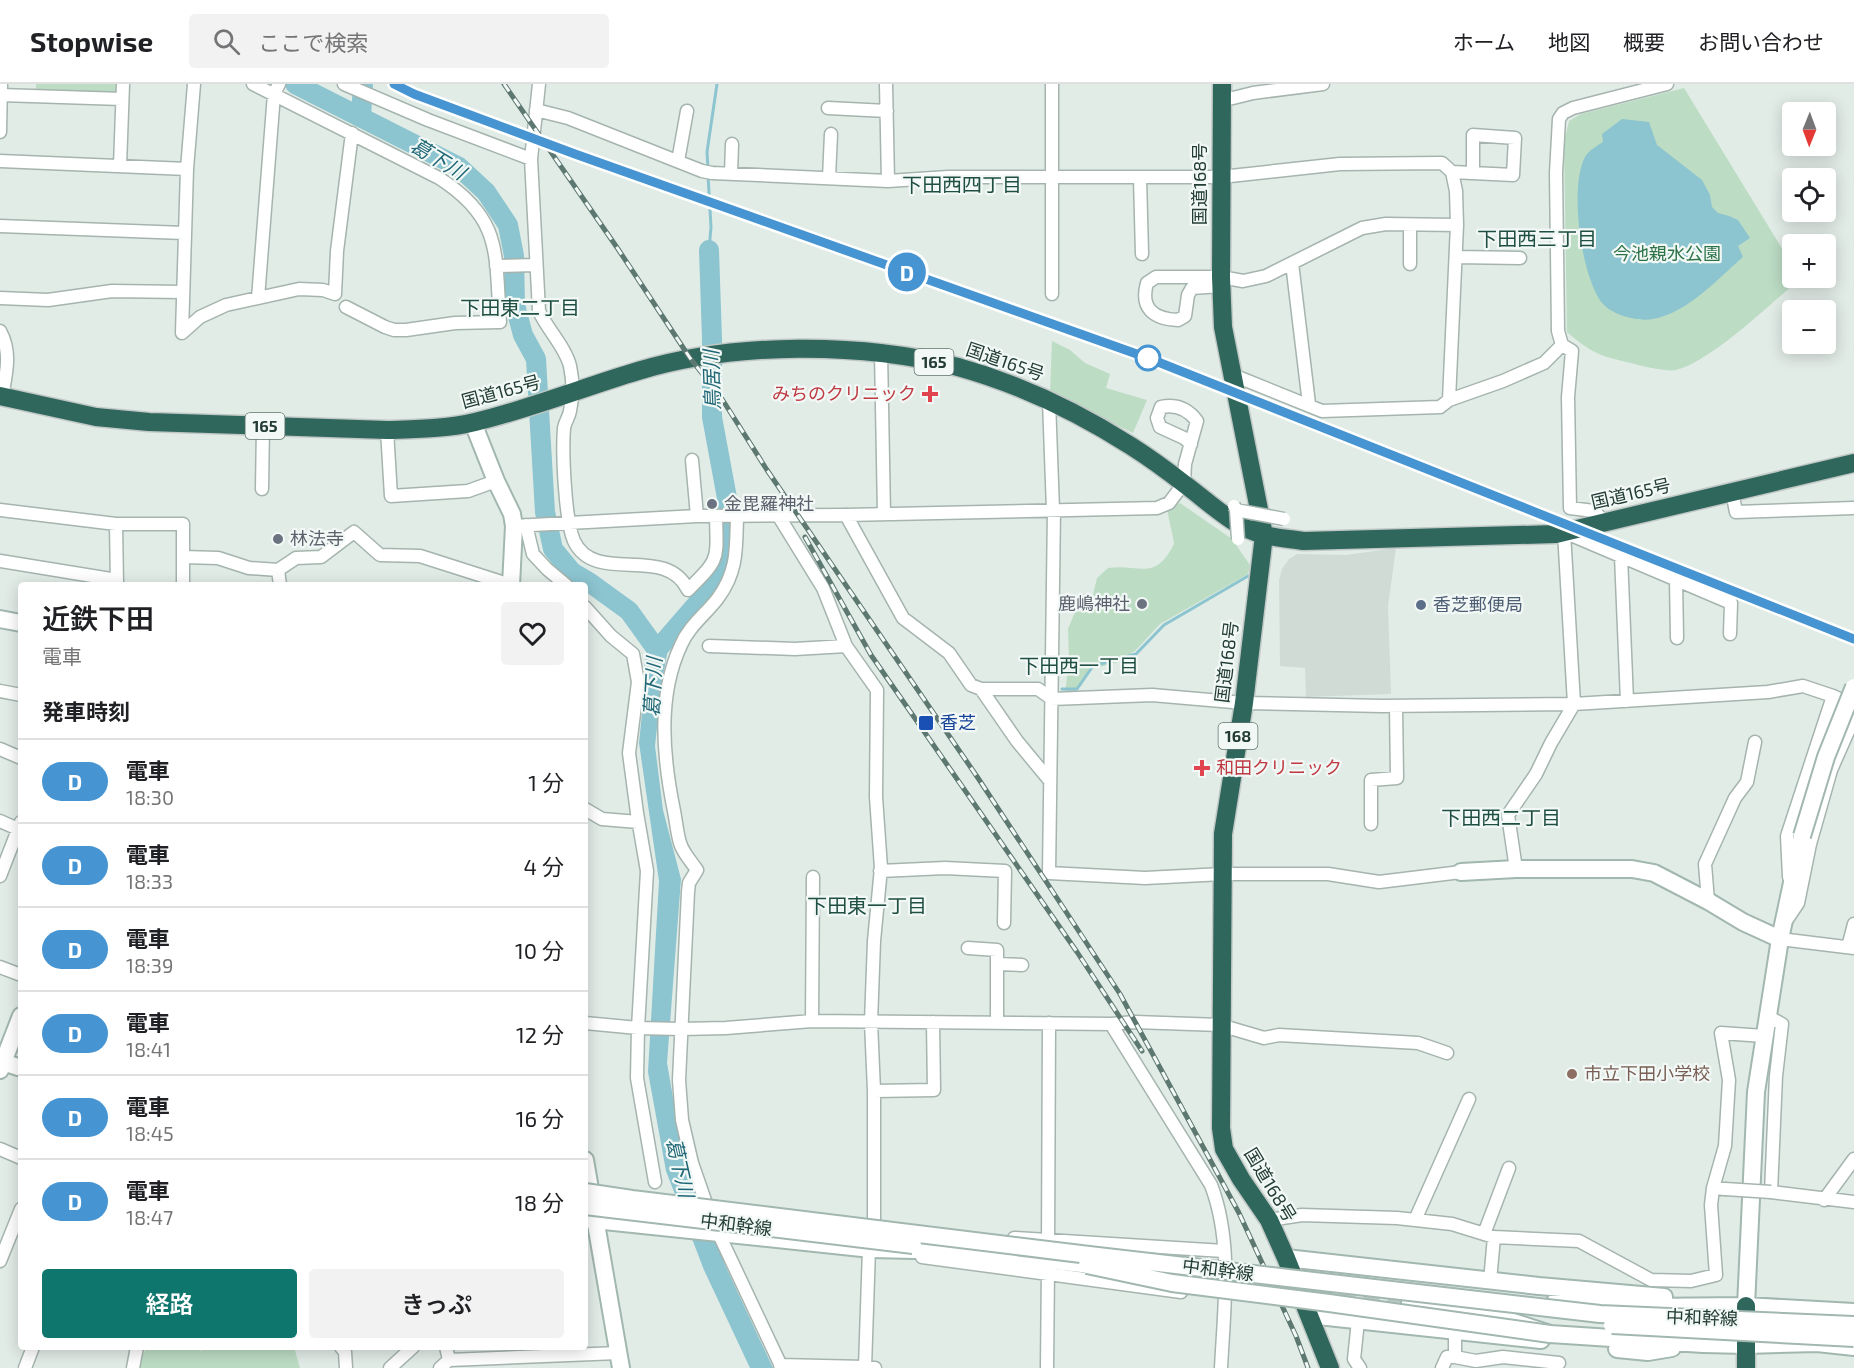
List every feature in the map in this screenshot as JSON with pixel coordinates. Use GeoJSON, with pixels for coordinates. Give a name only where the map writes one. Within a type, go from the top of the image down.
{"type":"FeatureCollection","features":[{"type":"Feature","properties":{"kind":"highway","name":"国道168号"},"geometry":{"type":"LineString","coordinates":[[1222,90],[1221,282],[1223,327],[1264,535],[1244,703],[1223,834],[1221,1128],[1224,1149],[1240,1179],[1269,1220],[1330,1368]]}},
{"type":"Feature","properties":{"kind":"highway","name":"国道165号"},"geometry":{"type":"LineString","coordinates":[[1,396],[96,417],[149,422],[387,430],[473,423],[639,370],[706,356],[804,348],[881,352],[960,368],[1049,401],[1132,446],[1234,522],[1264,535],[1304,541],[1542,536],[1854,463]]}},
{"type":"Feature","properties":{"kind":"highway"},"geometry":{"type":"LineString","coordinates":[[1208,502],[1218,505],[1236,502],[1243,496],[1251,473]]}},
{"type":"Feature","properties":{"kind":"highway"},"geometry":{"type":"LineString","coordinates":[[1746,1306],[1746,1368]]}},
{"type":"Feature","properties":{"kind":"main road"},"geometry":{"type":"LineString","coordinates":[[473,423],[496,481],[520,526],[511,582]]}},
{"type":"Feature","properties":{"kind":"main road"},"geometry":{"type":"LineString","coordinates":[[0,619],[18,622]]}},
{"type":"Feature","properties":{"kind":"main road"},"geometry":{"type":"LineString","coordinates":[[1746,1306],[1756,1092],[1781,932],[1802,836],[1826,757],[1854,687]]}},
{"type":"Feature","properties":{"kind":"main road"},"geometry":{"type":"LineString","coordinates":[[1461,872],[1516,869],[1632,869],[1654,873],[1743,922],[1781,932]]}},
{"type":"Feature","properties":{"kind":"main road"},"geometry":{"type":"LineString","coordinates":[[5,1059],[18,1024]]}},
{"type":"Feature","properties":{"kind":"main road"},"geometry":{"type":"LineString","coordinates":[[588,1188],[657,1189],[704,1202],[874,1227],[1124,1269]]}},
{"type":"Feature","properties":{"kind":"main road","name":"中和幹線"},"geometry":{"type":"LineString","coordinates":[[588,1188],[632,1199],[1602,1325],[1854,1338]]}},
{"type":"Feature","properties":{"kind":"main road"},"geometry":{"type":"LineString","coordinates":[[588,1204],[619,1360]]}},
{"type":"Feature","properties":{"kind":"main road","name":"中和幹線"},"geometry":{"type":"LineString","coordinates":[[588,1206],[1600,1314],[1854,1324]]}},
{"type":"Feature","properties":{"kind":"main road"},"geometry":{"type":"LineString","coordinates":[[590,1220],[869,1249],[958,1251],[1187,1270]]}},
{"type":"Feature","properties":{"kind":"main road"},"geometry":{"type":"LineString","coordinates":[[1088,1260],[1186,1256],[1340,1273],[1550,1302]]}},
{"type":"Feature","properties":{"kind":"main road"},"geometry":{"type":"LineString","coordinates":[[1286,1258],[1490,1281],[1668,1297],[1714,1306]]}},
{"type":"Feature","properties":{"kind":"main road"},"geometry":{"type":"LineString","coordinates":[[1088,1260],[1172,1283],[1550,1334],[1703,1344],[1817,1343],[1854,1347]]}},
{"type":"Feature","properties":{"kind":"main road"},"geometry":{"type":"LineString","coordinates":[[1550,1334],[1477,1310],[1413,1298],[1493,1303],[1550,1302],[1642,1307],[1746,1306],[1854,1312]]}},
{"type":"Feature","properties":{"kind":"main road"},"geometry":{"type":"LineString","coordinates":[[1309,1315],[1648,1352],[1703,1344]]}},
{"type":"Feature","properties":{"kind":"street"},"geometry":{"type":"LineString","coordinates":[[120,166],[123,84]]}},
{"type":"Feature","properties":{"kind":"street"},"geometry":{"type":"LineString","coordinates":[[194,84],[187,169],[182,333],[200,316],[214,309],[299,289],[323,290],[335,294],[337,250],[352,133]]}},
{"type":"Feature","properties":{"kind":"street"},"geometry":{"type":"LineString","coordinates":[[253,84],[276,89],[352,133],[439,178],[458,190],[475,206],[486,223],[493,241],[500,322],[455,322],[394,330],[346,307]]}},
{"type":"Feature","properties":{"kind":"street"},"geometry":{"type":"LineString","coordinates":[[539,84],[531,159],[539,311],[570,365],[570,413],[565,425],[563,450],[569,523],[575,543],[586,556],[611,565],[646,565],[670,570],[684,581],[688,590],[713,564],[717,553],[716,516]]}},
{"type":"Feature","properties":{"kind":"street"},"geometry":{"type":"LineString","coordinates":[[886,84],[888,181]]}},
{"type":"Feature","properties":{"kind":"street"},"geometry":{"type":"LineString","coordinates":[[1052,84],[1052,294]]}},
{"type":"Feature","properties":{"kind":"street"},"geometry":{"type":"LineString","coordinates":[[1222,90],[1233,98],[1253,93],[1323,84]]}},
{"type":"Feature","properties":{"kind":"street"},"geometry":{"type":"LineString","coordinates":[[1605,522],[1594,511],[1570,508],[1568,397],[1572,351],[1562,345],[1558,332],[1556,172],[1559,119],[1563,113],[1572,108],[1667,84]]}},
{"type":"Feature","properties":{"kind":"street"},"geometry":{"type":"LineString","coordinates":[[0,132],[1,87],[122,99]]}},
{"type":"Feature","properties":{"kind":"street"},"geometry":{"type":"LineString","coordinates":[[350,87],[428,120],[531,159]]}},
{"type":"Feature","properties":{"kind":"street"},"geometry":{"type":"LineString","coordinates":[[258,298],[276,89]]}},
{"type":"Feature","properties":{"kind":"street"},"geometry":{"type":"LineString","coordinates":[[828,108],[887,111]]}},
{"type":"Feature","properties":{"kind":"street"},"geometry":{"type":"LineString","coordinates":[[536,110],[568,118],[707,172],[731,174],[888,181],[932,178],[1221,177],[1340,164],[1442,163],[1452,172],[1456,191],[1456,257],[1449,400]]}},
{"type":"Feature","properties":{"kind":"street"},"geometry":{"type":"LineString","coordinates":[[678,161],[687,111]]}},
{"type":"Feature","properties":{"kind":"street"},"geometry":{"type":"LineString","coordinates":[[829,178],[831,134]]}},
{"type":"Feature","properties":{"kind":"street"},"geometry":{"type":"LineString","coordinates":[[1452,172],[1513,175],[1515,138],[1473,135],[1473,173]]}},
{"type":"Feature","properties":{"kind":"street"},"geometry":{"type":"LineString","coordinates":[[731,174],[732,144]]}},
{"type":"Feature","properties":{"kind":"street"},"geometry":{"type":"LineString","coordinates":[[0,161],[187,169]]}},
{"type":"Feature","properties":{"kind":"street"},"geometry":{"type":"LineString","coordinates":[[1140,178],[1142,254]]}},
{"type":"Feature","properties":{"kind":"street"},"geometry":{"type":"LineString","coordinates":[[1221,282],[1192,288],[1188,295],[1185,316],[1178,320],[1152,313],[1145,302],[1146,283],[1156,277],[1221,282],[1243,281],[1266,276],[1362,228],[1386,225],[1457,225]]}},
{"type":"Feature","properties":{"kind":"street"},"geometry":{"type":"LineString","coordinates":[[1410,225],[1410,264]]}},
{"type":"Feature","properties":{"kind":"street"},"geometry":{"type":"LineString","coordinates":[[0,226],[184,233]]}},
{"type":"Feature","properties":{"kind":"street"},"geometry":{"type":"LineString","coordinates":[[1456,257],[1520,258]]}},
{"type":"Feature","properties":{"kind":"street"},"geometry":{"type":"LineString","coordinates":[[1292,263],[1309,404]]}},
{"type":"Feature","properties":{"kind":"street"},"geometry":{"type":"LineString","coordinates":[[496,266],[536,265]]}},
{"type":"Feature","properties":{"kind":"street"},"geometry":{"type":"LineString","coordinates":[[0,298],[48,300],[112,291],[182,292]]}},
{"type":"Feature","properties":{"kind":"street"},"geometry":{"type":"LineString","coordinates":[[0,331],[8,355],[1,396]]}},
{"type":"Feature","properties":{"kind":"street"},"geometry":{"type":"LineString","coordinates":[[1233,375],[1322,411],[1440,407],[1449,400],[1503,381],[1544,363],[1562,345]]}},
{"type":"Feature","properties":{"kind":"street"},"geometry":{"type":"LineString","coordinates":[[881,352],[884,514]]}},
{"type":"Feature","properties":{"kind":"street"},"geometry":{"type":"LineString","coordinates":[[1049,401],[1054,510],[1049,873],[1145,878],[1222,874],[1328,874],[1379,882],[1461,872]]}},
{"type":"Feature","properties":{"kind":"street"},"geometry":{"type":"LineString","coordinates":[[262,489],[263,426]]}},
{"type":"Feature","properties":{"kind":"street"},"geometry":{"type":"LineString","coordinates":[[387,430],[391,496],[468,491],[496,481]]}},
{"type":"Feature","properties":{"kind":"street"},"geometry":{"type":"LineString","coordinates":[[562,582],[533,554],[520,526],[697,516],[1157,508],[1169,503],[1184,483],[1185,464],[1191,444]]}},
{"type":"Feature","properties":{"kind":"street"},"geometry":{"type":"LineString","coordinates":[[692,460],[697,516]]}},
{"type":"Feature","properties":{"kind":"street"},"geometry":{"type":"LineString","coordinates":[[1732,492],[1736,512],[1854,508]]}},
{"type":"Feature","properties":{"kind":"street"},"geometry":{"type":"LineString","coordinates":[[1238,539],[1235,508],[1284,519]]}},
{"type":"Feature","properties":{"kind":"street"},"geometry":{"type":"LineString","coordinates":[[0,510],[116,524],[183,524],[183,582]]}},
{"type":"Feature","properties":{"kind":"street"},"geometry":{"type":"LineString","coordinates":[[778,515],[823,588],[846,646],[877,690],[876,797],[880,871],[874,941],[871,1022],[874,1091],[874,1227]]}},
{"type":"Feature","properties":{"kind":"street"},"geometry":{"type":"LineString","coordinates":[[846,515],[903,618],[949,653],[971,685],[981,689],[1038,689],[1052,699],[1152,694],[1244,703],[1396,706],[1574,704],[1768,692],[1803,686],[1854,706]]}},
{"type":"Feature","properties":{"kind":"street"},"geometry":{"type":"LineString","coordinates":[[737,516],[735,564],[730,579],[682,643],[672,666],[664,725],[665,756],[680,843],[697,870],[689,883],[688,892],[679,1080],[682,1120],[704,1202],[781,1366],[875,1368]]}},
{"type":"Feature","properties":{"kind":"street"},"geometry":{"type":"LineString","coordinates":[[0,561],[117,582],[116,524]]}},
{"type":"Feature","properties":{"kind":"street"},"geometry":{"type":"LineString","coordinates":[[183,557],[218,558],[249,568],[278,570],[296,558],[321,557],[354,532],[380,555],[420,556],[502,582]]}},
{"type":"Feature","properties":{"kind":"street"},"geometry":{"type":"LineString","coordinates":[[1516,869],[1508,814],[1536,774],[1574,704],[1564,532],[1731,603],[1730,634]]}},
{"type":"Feature","properties":{"kind":"street"},"geometry":{"type":"LineString","coordinates":[[1621,556],[1627,701]]}},
{"type":"Feature","properties":{"kind":"street"},"geometry":{"type":"LineString","coordinates":[[278,570],[280,582]]}},
{"type":"Feature","properties":{"kind":"street"},"geometry":{"type":"LineString","coordinates":[[1676,579],[1677,638]]}},
{"type":"Feature","properties":{"kind":"street"},"geometry":{"type":"LineString","coordinates":[[588,610],[611,636],[633,654],[638,682],[629,753],[647,871],[637,1078],[657,1189]]}},
{"type":"Feature","properties":{"kind":"street"},"geometry":{"type":"LineString","coordinates":[[709,646],[795,649],[846,646]]}},
{"type":"Feature","properties":{"kind":"street"},"geometry":{"type":"LineString","coordinates":[[981,689],[1017,741],[1050,781]]}},
{"type":"Feature","properties":{"kind":"street"},"geometry":{"type":"LineString","coordinates":[[0,692],[18,695]]}},
{"type":"Feature","properties":{"kind":"street"},"geometry":{"type":"LineString","coordinates":[[1789,893],[1787,836],[1833,696]]}},
{"type":"Feature","properties":{"kind":"street"},"geometry":{"type":"LineString","coordinates":[[1371,824],[1371,780],[1397,778],[1396,706]]}},
{"type":"Feature","properties":{"kind":"street"},"geometry":{"type":"LineString","coordinates":[[1854,718],[1831,770],[1810,844],[1798,903],[1781,932],[1851,947],[1854,924]]}},
{"type":"Feature","properties":{"kind":"street"},"geometry":{"type":"LineString","coordinates":[[1708,901],[1705,864],[1735,798],[1747,782],[1755,741]]}},
{"type":"Feature","properties":{"kind":"street"},"geometry":{"type":"LineString","coordinates":[[0,749],[18,757]]}},
{"type":"Feature","properties":{"kind":"street"},"geometry":{"type":"LineString","coordinates":[[588,811],[602,819],[638,822]]}},
{"type":"Feature","properties":{"kind":"street"},"geometry":{"type":"LineString","coordinates":[[0,821],[18,825]]}},
{"type":"Feature","properties":{"kind":"street"},"geometry":{"type":"LineString","coordinates":[[0,876],[18,830]]}},
{"type":"Feature","properties":{"kind":"street"},"geometry":{"type":"LineString","coordinates":[[880,871],[945,868],[1005,871],[1005,923]]}},
{"type":"Feature","properties":{"kind":"street"},"geometry":{"type":"LineString","coordinates":[[812,1020],[813,878]]}},
{"type":"Feature","properties":{"kind":"street"},"geometry":{"type":"LineString","coordinates":[[968,948],[997,950],[996,1023]]}},
{"type":"Feature","properties":{"kind":"street"},"geometry":{"type":"LineString","coordinates":[[997,964],[1022,964]]}},
{"type":"Feature","properties":{"kind":"street"},"geometry":{"type":"LineString","coordinates":[[0,967],[18,974]]}},
{"type":"Feature","properties":{"kind":"street"},"geometry":{"type":"LineString","coordinates":[[1767,1016],[1782,1024],[1776,1076],[1771,1192]]}},
{"type":"Feature","properties":{"kind":"street"},"geometry":{"type":"LineString","coordinates":[[588,1023],[681,1029],[726,1028],[812,1020],[1111,1024],[1135,1022],[1220,1025],[1264,1038],[1279,1035],[1418,1043],[1447,1053]]}},
{"type":"Feature","properties":{"kind":"street"},"geometry":{"type":"LineString","coordinates":[[874,1091],[934,1090],[933,1022]]}},
{"type":"Feature","properties":{"kind":"street"},"geometry":{"type":"LineString","coordinates":[[1047,1368],[1049,1023]]}},
{"type":"Feature","properties":{"kind":"street"},"geometry":{"type":"LineString","coordinates":[[1111,1024],[1211,1185],[1219,1206],[1224,1251],[1221,1368]]}},
{"type":"Feature","properties":{"kind":"street"},"geometry":{"type":"LineString","coordinates":[[1269,1220],[1302,1215],[1452,1224],[1489,1236],[1579,1241],[1651,1280],[1691,1281],[1716,1275],[1711,1205],[1719,1189],[1730,1080],[1721,1032],[1764,1036]]}},
{"type":"Feature","properties":{"kind":"street"},"geometry":{"type":"LineString","coordinates":[[1415,1220],[1469,1099]]}},
{"type":"Feature","properties":{"kind":"street"},"geometry":{"type":"LineString","coordinates":[[0,1149],[18,1157]]}},
{"type":"Feature","properties":{"kind":"street"},"geometry":{"type":"LineString","coordinates":[[1824,1200],[1854,1159]]}},
{"type":"Feature","properties":{"kind":"street"},"geometry":{"type":"LineString","coordinates":[[1490,1281],[1489,1236],[1509,1168]]}},
{"type":"Feature","properties":{"kind":"street"},"geometry":{"type":"LineString","coordinates":[[1719,1189],[1771,1192],[1854,1202]]}},
{"type":"Feature","properties":{"kind":"street"},"geometry":{"type":"LineString","coordinates":[[0,1261],[18,1217]]}},
{"type":"Feature","properties":{"kind":"street"},"geometry":{"type":"LineString","coordinates":[[865,1367],[869,1249]]}},
{"type":"Feature","properties":{"kind":"street"},"geometry":{"type":"LineString","coordinates":[[1048,1257],[1224,1251]]}},
{"type":"Feature","properties":{"kind":"street"},"geometry":{"type":"LineString","coordinates":[[1048,1257],[1224,1297]]}},
{"type":"Feature","properties":{"kind":"street"},"geometry":{"type":"LineString","coordinates":[[1358,1321],[1354,1359],[1360,1368]]}},
{"type":"Feature","properties":{"kind":"street"},"geometry":{"type":"LineString","coordinates":[[1455,1331],[1455,1357]]}},
{"type":"Feature","properties":{"kind":"street"},"geometry":{"type":"LineString","coordinates":[[24,1368],[32,1350]]}},
{"type":"Feature","properties":{"kind":"street"},"geometry":{"type":"LineString","coordinates":[[133,1368],[136,1350]]}},
{"type":"Feature","properties":{"kind":"street"},"geometry":{"type":"LineString","coordinates":[[343,1350],[346,1368]]}},
{"type":"Feature","properties":{"kind":"street"},"geometry":{"type":"LineString","coordinates":[[390,1368],[410,1350]]}},
{"type":"Feature","properties":{"kind":"street"},"geometry":{"type":"LineString","coordinates":[[1442,1368],[1447,1357],[1476,1361],[1503,1357],[1559,1363]]}},
{"type":"Feature","properties":{"kind":"street"},"geometry":{"type":"LineString","coordinates":[[445,1358],[479,1363],[619,1360]]}},
{"type":"Feature","properties":{"kind":"shaded area"},"geometry":{"type":"Polygon","coordinates":[[[1396,548],[1388,606],[1391,694],[1306,697],[1305,668],[1280,666],[1279,580],[1282,569],[1289,559],[1297,554],[1346,555],[1396,548]]]}},
{"type":"Feature","properties":{"kind":"green space"},"geometry":{"type":"Polygon","coordinates":[[[36,84],[119,84],[119,91],[115,95],[36,92],[36,84]]]}},
{"type":"Feature","properties":{"kind":"green space","name":"今池親水公園"},"geometry":{"type":"Polygon","coordinates":[[[1684,88],[1782,249],[1782,288],[1789,288],[1723,344],[1676,370],[1641,366],[1603,356],[1583,345],[1567,332],[1564,142],[1569,121],[1581,114],[1684,88]]]}},
{"type":"Feature","properties":{"kind":"green space"},"geometry":{"type":"Polygon","coordinates":[[[1052,341],[1070,350],[1085,363],[1110,374],[1106,388],[1147,400],[1133,433],[1050,393],[1052,341]]]}},
{"type":"Feature","properties":{"kind":"green space","name":"鹿嶋神社"},"geometry":{"type":"Polygon","coordinates":[[[1180,503],[1232,539],[1250,565],[1248,574],[1160,624],[1130,654],[1133,658],[1092,669],[1075,693],[1065,694],[1069,660],[1068,629],[1083,593],[1091,603],[1097,578],[1108,568],[1146,569],[1160,563],[1174,544],[1168,508],[1180,503]]]}},
{"type":"Feature","properties":{"kind":"green space"},"geometry":{"type":"Polygon","coordinates":[[[145,1350],[295,1350],[300,1368],[140,1368],[145,1350]]]}},
{"type":"Feature","properties":{"kind":"water"},"geometry":{"type":"Polygon","coordinates":[[[1622,119],[1649,122],[1657,145],[1702,180],[1710,195],[1712,207],[1718,213],[1738,220],[1750,238],[1738,246],[1743,257],[1701,294],[1678,310],[1647,320],[1626,317],[1612,311],[1602,303],[1588,273],[1580,231],[1578,189],[1580,171],[1585,157],[1603,142],[1602,134],[1622,119]]]}},
{"type":"Feature","properties":{"kind":"water"},"geometry":{"type":"Polygon","coordinates":[[[660,638],[668,649],[655,746],[663,810],[681,879],[667,1063],[685,1166],[726,1267],[773,1368],[750,1368],[704,1270],[666,1171],[648,1072],[659,881],[639,743],[650,657],[647,645],[660,638]]]}},
{"type":"Feature","properties":{"kind":"waterway","name":"葛下川"},"geometry":{"type":"LineString","coordinates":[[295,84],[459,167],[486,192],[508,225],[514,256],[515,305],[523,335],[536,359],[545,512],[553,549],[572,572],[629,611],[657,650],[654,667]]}},
{"type":"Feature","properties":{"kind":"waterway"},"geometry":{"type":"LineString","coordinates":[[361,117],[363,84]]}},
{"type":"Feature","properties":{"kind":"waterway","name":"鳥居川"},"geometry":{"type":"LineString","coordinates":[[708,168],[707,152],[717,84]]}},
{"type":"Feature","properties":{"kind":"waterway","name":"鳥居川"},"geometry":{"type":"LineString","coordinates":[[708,175],[711,227],[709,250]]}},
{"type":"Feature","properties":{"kind":"waterway","name":"鳥居川"},"geometry":{"type":"LineString","coordinates":[[657,650],[716,582],[726,567],[729,544],[727,498],[712,417],[709,250]]}},
{"type":"Feature","properties":{"kind":"waterway"},"geometry":{"type":"LineString","coordinates":[[1062,689],[1077,689],[1093,666],[1136,654],[1164,625],[1248,576]]}},
{"type":"Feature","properties":{"kind":"tunnel"},"geometry":{"type":"LineString","coordinates":[[1149,1272],[1410,1303]]}},
{"type":"Feature","properties":{"kind":"railway"},"geometry":{"type":"LineString","coordinates":[[394,84],[414,94],[575,154],[1148,358],[1854,639]]}},
{"type":"Feature","properties":{"kind":"railway"},"geometry":{"type":"LineString","coordinates":[[504,84],[690,358],[722,399],[767,470],[978,778],[1120,994],[1239,1213],[1296,1336],[1308,1368]]}},
{"type":"Feature","properties":{"kind":"railway"},"geometry":{"type":"LineString","coordinates":[[805,537],[871,655],[1077,952],[1142,1051]]}},
{"type":"Feature","properties":{"kind":"train","name":"D"},"geometry":{"type":"LineString","coordinates":[[394,84],[414,94],[575,154],[1148,358],[1854,639]]}},
{"type":"Feature","properties":{"kind":"place","name":"みちのクリニック"},"geometry":{"type":"Point","coordinates":[930,394]}},
{"type":"Feature","properties":{"kind":"place","name":"金毘羅神社"},"geometry":{"type":"Point","coordinates":[712,504]}},
{"type":"Feature","properties":{"kind":"place","name":"林法寺"},"geometry":{"type":"Point","coordinates":[278,539]}},
{"type":"Feature","properties":{"kind":"place","name":"鹿嶋神社"},"geometry":{"type":"Point","coordinates":[1142,604]}},
{"type":"Feature","properties":{"kind":"place","name":"香芝郵便局"},"geometry":{"type":"Point","coordinates":[1421,605]}},
{"type":"Feature","properties":{"kind":"place","name":"香芝"},"geometry":{"type":"Point","coordinates":[926,723]}},
{"type":"Feature","properties":{"kind":"place","name":"和田クリニック"},"geometry":{"type":"Point","coordinates":[1202,768]}},
{"type":"Feature","properties":{"kind":"place","name":"市立下田小学校"},"geometry":{"type":"Point","coordinates":[1572,1074]}},
{"type":"Feature","properties":{"kind":"district","name":"下田西四丁目"},"geometry":{"type":"Point","coordinates":[962,185]}},
{"type":"Feature","properties":{"kind":"district","name":"下田西三丁目"},"geometry":{"type":"Point","coordinates":[1537,239]}},
{"type":"Feature","properties":{"kind":"district","name":"下田東二丁目"},"geometry":{"type":"Point","coordinates":[520,308]}},
{"type":"Feature","properties":{"kind":"district","name":"下田西一丁目"},"geometry":{"type":"Point","coordinates":[1079,666]}},
{"type":"Feature","properties":{"kind":"district","name":"下田西二丁目"},"geometry":{"type":"Point","coordinates":[1501,818]}},
{"type":"Feature","properties":{"kind":"district","name":"下田東一丁目"},"geometry":{"type":"Point","coordinates":[867,906]}}]}
